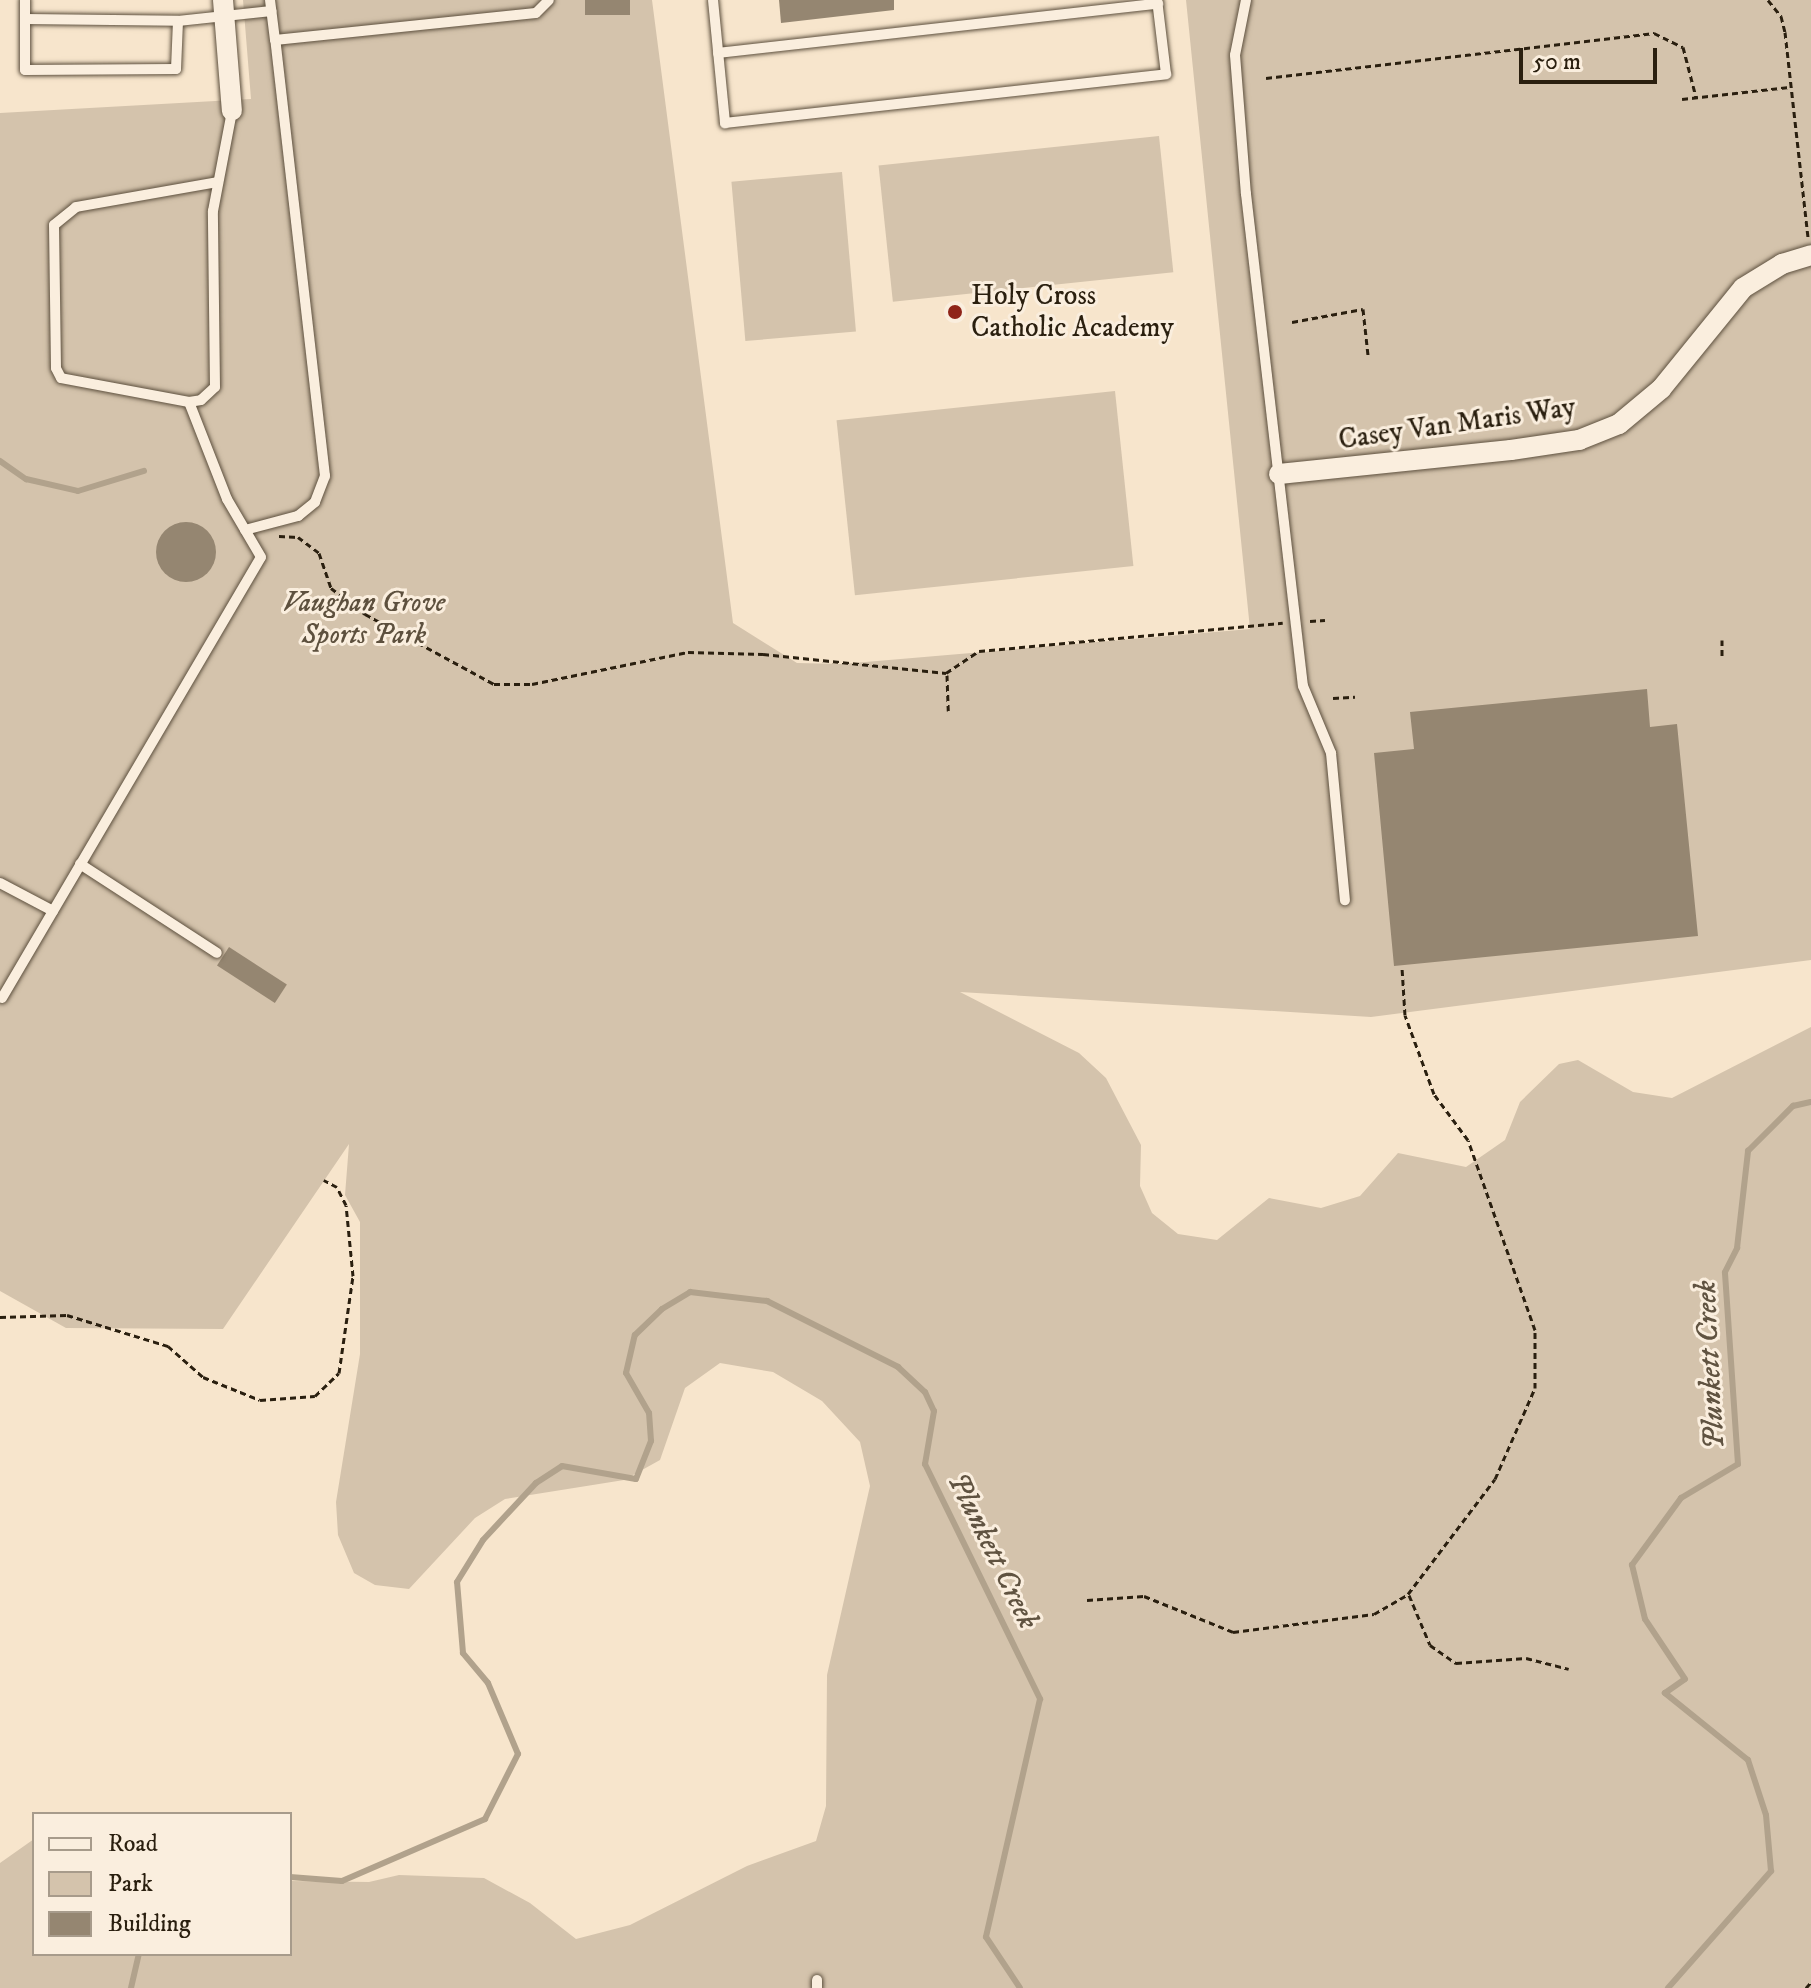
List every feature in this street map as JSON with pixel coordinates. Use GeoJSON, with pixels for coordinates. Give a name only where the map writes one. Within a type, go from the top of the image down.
{"type":"FeatureCollection","features":[{"type":"Feature","properties":{"kind":"street"},"geometry":{"type":"LineString","coordinates":[[224,8],[232,111]]}},
{"type":"Feature","properties":{"kind":"street","name":"Casey Van Maris Way"},"geometry":{"type":"LineString","coordinates":[[1279,474],[1525,448],[1579,440],[1619,424],[1661,389],[1743,288],[1782,264],[1810,255]]}},
{"type":"Feature","properties":{"kind":"lane"},"geometry":{"type":"LineString","coordinates":[[25,0],[25,70],[176,69],[178,21]]}},
{"type":"Feature","properties":{"kind":"lane"},"geometry":{"type":"LineString","coordinates":[[275,40],[536,13],[549,0]]}},
{"type":"Feature","properties":{"kind":"lane"},"geometry":{"type":"LineString","coordinates":[[713,0],[718,53],[725,123],[1166,74],[1158,2],[718,53]]}},
{"type":"Feature","properties":{"kind":"lane"},"geometry":{"type":"LineString","coordinates":[[1246,0],[1235,55],[1294,622],[1303,686],[1331,753],[1345,900]]}},
{"type":"Feature","properties":{"kind":"lane"},"geometry":{"type":"LineString","coordinates":[[25,19],[178,21],[224,8],[270,5],[325,476],[315,502],[298,516],[247,532]]}},
{"type":"Feature","properties":{"kind":"lane"},"geometry":{"type":"LineString","coordinates":[[218,182],[76,207],[54,225],[56,368],[61,378],[189,402],[201,400],[215,387],[213,211],[232,111]]}},
{"type":"Feature","properties":{"kind":"lane"},"geometry":{"type":"LineString","coordinates":[[2,998],[261,557],[227,499],[189,402]]}},
{"type":"Feature","properties":{"kind":"lane"},"geometry":{"type":"LineString","coordinates":[[80,864],[217,953]]}},
{"type":"Feature","properties":{"kind":"lane"},"geometry":{"type":"LineString","coordinates":[[0,883],[53,911]]}},
{"type":"Feature","properties":{"kind":"path"},"geometry":{"type":"LineString","coordinates":[[1768,0],[1781,16],[1810,255]]}},
{"type":"Feature","properties":{"kind":"path"},"geometry":{"type":"LineString","coordinates":[[1266,78],[1654,33],[1683,47],[1696,97]]}},
{"type":"Feature","properties":{"kind":"path"},"geometry":{"type":"LineString","coordinates":[[1682,99],[1790,87]]}},
{"type":"Feature","properties":{"kind":"path"},"geometry":{"type":"LineString","coordinates":[[1292,322],[1363,309],[1368,355]]}},
{"type":"Feature","properties":{"kind":"path"},"geometry":{"type":"LineString","coordinates":[[247,532],[298,537],[319,553],[331,588],[365,614],[494,684],[532,684],[688,652],[763,654],[946,673],[979,651],[1325,620]]}},
{"type":"Feature","properties":{"kind":"path"},"geometry":{"type":"LineString","coordinates":[[1722,640],[1722,658]]}},
{"type":"Feature","properties":{"kind":"path"},"geometry":{"type":"LineString","coordinates":[[946,673],[948,711]]}},
{"type":"Feature","properties":{"kind":"path"},"geometry":{"type":"LineString","coordinates":[[1333,698],[1355,697]]}},
{"type":"Feature","properties":{"kind":"path"},"geometry":{"type":"LineString","coordinates":[[1087,1600],[1144,1596],[1233,1632],[1374,1614],[1408,1594],[1495,1479],[1535,1388],[1535,1330],[1468,1140],[1434,1094],[1410,1029],[1402,967]]}},
{"type":"Feature","properties":{"kind":"path"},"geometry":{"type":"LineString","coordinates":[[0,1317],[67,1315],[168,1346],[203,1377],[260,1400],[315,1396],[339,1373],[353,1276],[346,1205],[337,1187],[324,1180]]}},
{"type":"Feature","properties":{"kind":"path"},"geometry":{"type":"LineString","coordinates":[[1408,1594],[1430,1645],[1456,1663],[1526,1658],[1569,1669]]}},
{"type":"Feature","properties":{"kind":"path"},"geometry":{"type":"LineString","coordinates":[[1806,1988],[1811,1982]]}},
{"type":"Feature","properties":{"kind":"green space","name":"Vaughan Grove Sports Park"},"geometry":{"type":"Polygon","coordinates":[[[243,0],[652,0],[733,623],[797,663],[842,664],[1250,629],[1186,0],[1811,0],[1811,960],[1371,1017],[960,992],[1079,1053],[1106,1078],[1141,1145],[1140,1186],[1152,1213],[1178,1234],[1217,1240],[1269,1198],[1321,1208],[1360,1196],[1398,1153],[1466,1167],[1505,1140],[1520,1102],[1559,1064],[1578,1060],[1633,1092],[1672,1098],[1811,1027],[1811,1988],[0,1988],[0,1863],[32,1840],[32,1956],[292,1956],[292,1881],[369,1882],[399,1875],[484,1878],[530,1903],[576,1939],[630,1925],[747,1866],[816,1841],[826,1806],[827,1675],[870,1486],[860,1442],[822,1401],[773,1372],[720,1363],[685,1388],[660,1460],[624,1480],[505,1499],[475,1518],[409,1589],[375,1585],[354,1573],[338,1535],[336,1502],[360,1354],[360,1222],[345,1195],[349,1144],[223,1329],[66,1328],[0,1291],[0,113],[251,99],[243,0]]]}},
{"type":"Feature","properties":{"kind":"green space"},"geometry":{"type":"Polygon","coordinates":[[[1159,136],[1173,272],[893,302],[879,165],[1159,136]]]}},
{"type":"Feature","properties":{"kind":"green space"},"geometry":{"type":"Polygon","coordinates":[[[842,172],[856,331],[745,341],[731,182],[842,172]]]}},
{"type":"Feature","properties":{"kind":"green space"},"geometry":{"type":"Polygon","coordinates":[[[1115,391],[1133,566],[855,595],[837,420],[1115,391]]]}},
{"type":"Feature","properties":{"kind":"building"},"geometry":{"type":"Polygon","coordinates":[[[585,0],[630,0],[630,15],[585,15],[585,0]]]}},
{"type":"Feature","properties":{"kind":"building"},"geometry":{"type":"Polygon","coordinates":[[[779,0],[894,0],[894,10],[781,23],[779,0]]]}},
{"type":"Feature","properties":{"kind":"building"},"geometry":{"type":"Polygon","coordinates":[[[186,522],[207,531],[216,552],[207,573],[186,582],[165,573],[156,552],[165,531],[186,522]]]}},
{"type":"Feature","properties":{"kind":"building"},"geometry":{"type":"Polygon","coordinates":[[[1647,689],[1650,727],[1677,724],[1698,936],[1394,966],[1374,753],[1414,749],[1410,712],[1647,689]]]}},
{"type":"Feature","properties":{"kind":"building"},"geometry":{"type":"Polygon","coordinates":[[[229,947],[287,985],[275,1003],[217,965],[229,947]]]}},
{"type":"Feature","properties":{"kind":"waterway"},"geometry":{"type":"LineString","coordinates":[[0,461],[26,479],[78,491],[144,471]]}},
{"type":"Feature","properties":{"kind":"waterway","name":"Plunkett Creek"},"geometry":{"type":"LineString","coordinates":[[1668,1988],[1771,1871],[1766,1815],[1748,1760],[1665,1693],[1685,1679],[1645,1619],[1632,1565],[1681,1498],[1738,1464],[1725,1272],[1737,1248],[1748,1151],[1793,1106],[1811,1102]]}},
{"type":"Feature","properties":{"kind":"waterway","name":"Plunkett Creek"},"geometry":{"type":"LineString","coordinates":[[292,1877],[342,1881],[485,1819],[518,1754],[488,1683],[463,1653],[457,1582],[483,1540],[536,1483],[562,1466],[636,1479],[651,1441],[649,1413],[626,1373],[635,1335],[662,1309],[690,1292],[767,1301],[898,1367],[925,1392],[934,1411],[925,1464],[1040,1699],[986,1937],[1020,1988]]}},
{"type":"Feature","properties":{"kind":"waterway","name":"Plunkett Creek"},"geometry":{"type":"LineString","coordinates":[[131,1988],[139,1956]]}},
{"type":"Feature","properties":{"kind":"place","name":"Holy Cross Catholic Academy"},"geometry":{"type":"Point","coordinates":[955,312]}}]}
